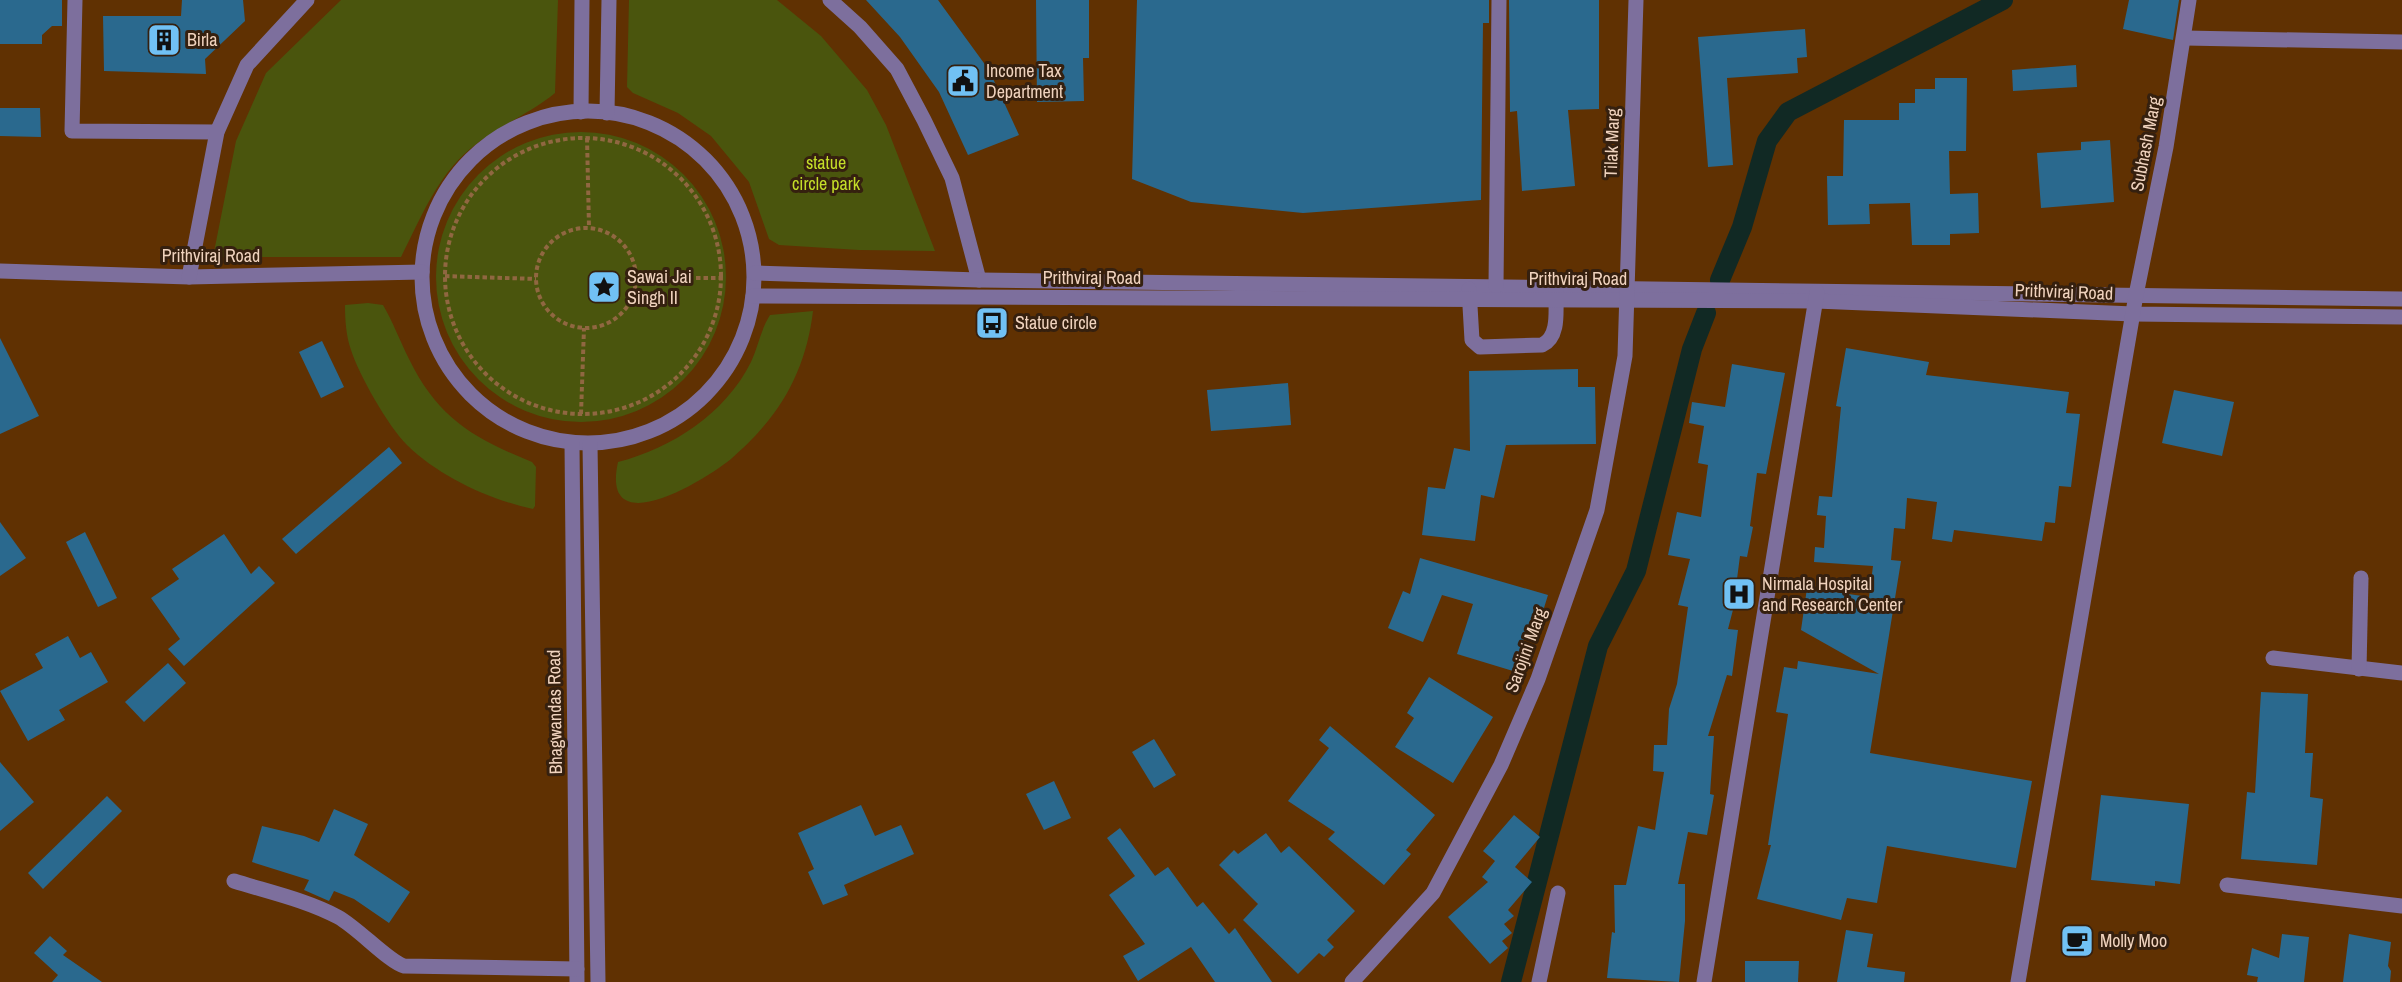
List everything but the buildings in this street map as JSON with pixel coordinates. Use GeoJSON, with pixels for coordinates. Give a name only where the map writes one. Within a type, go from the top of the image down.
{"type":"FeatureCollection","features":[{"type":"Feature","properties":{"kind":"street"},"geometry":{"type":"LineString","coordinates":[[75,0],[72,131],[218,132]]}},
{"type":"Feature","properties":{"kind":"street"},"geometry":{"type":"LineString","coordinates":[[189,277],[218,132],[247,65],[307,0]]}},
{"type":"Feature","properties":{"kind":"street"},"geometry":{"type":"LineString","coordinates":[[581,112],[582,0]]}},
{"type":"Feature","properties":{"kind":"street"},"geometry":{"type":"LineString","coordinates":[[606,112],[609,0]]}},
{"type":"Feature","properties":{"kind":"street"},"geometry":{"type":"LineString","coordinates":[[830,0],[860,27],[897,69],[952,178],[979,280]]}},
{"type":"Feature","properties":{"kind":"street"},"geometry":{"type":"LineString","coordinates":[[1496,286],[1499,0]]}},
{"type":"Feature","properties":{"kind":"street","name":"Tilak Marg"},"geometry":{"type":"LineString","coordinates":[[1627,293],[1636,0]]}},
{"type":"Feature","properties":{"kind":"street","name":"Subhash Marg"},"geometry":{"type":"LineString","coordinates":[[2018,982],[2136,295],[2185,38],[2189,0]]}},
{"type":"Feature","properties":{"kind":"street"},"geometry":{"type":"LineString","coordinates":[[2185,38],[2402,42]]}},
{"type":"Feature","properties":{"kind":"street"},"geometry":{"type":"LineString","coordinates":[[581,112],[606,112],[640,119],[671,133],[699,153],[722,178],[739,207],[750,239],[755,273],[746,330],[732,361],[711,388],[686,411],[656,429],[624,439],[590,444],[537,435],[504,421],[476,400],[452,373],[435,342],[425,308],[422,273],[425,245],[433,219],[445,194],[461,171],[480,152],[511,132],[554,116],[581,112]]}},
{"type":"Feature","properties":{"kind":"street","name":"Prithviraj Road"},"geometry":{"type":"LineString","coordinates":[[0,271],[189,277],[422,273]]}},
{"type":"Feature","properties":{"kind":"street","name":"Prithviraj Road"},"geometry":{"type":"LineString","coordinates":[[755,273],[1469,292],[1496,286],[1556,292]]}},
{"type":"Feature","properties":{"kind":"street"},"geometry":{"type":"LineString","coordinates":[[1469,292],[1472,340],[1480,347],[1542,345],[1549,342],[1555,329],[1556,292]]}},
{"type":"Feature","properties":{"kind":"street","name":"Prithviraj Road"},"geometry":{"type":"LineString","coordinates":[[753,296],[1556,292],[2402,299]]}},
{"type":"Feature","properties":{"kind":"street","name":"Sarojini Marg"},"geometry":{"type":"LineString","coordinates":[[1352,982],[1433,892],[1501,765],[1538,679],[1597,510],[1626,356],[1627,293]]}},
{"type":"Feature","properties":{"kind":"street"},"geometry":{"type":"LineString","coordinates":[[1704,982],[1817,295]]}},
{"type":"Feature","properties":{"kind":"street","name":"Prithviraj Road"},"geometry":{"type":"LineString","coordinates":[[1817,295],[2133,314],[2402,317]]}},
{"type":"Feature","properties":{"kind":"street","name":"Bhagwandas Road"},"geometry":{"type":"LineString","coordinates":[[572,442],[577,975]]}},
{"type":"Feature","properties":{"kind":"street"},"geometry":{"type":"LineString","coordinates":[[590,444],[598,982]]}},
{"type":"Feature","properties":{"kind":"street"},"geometry":{"type":"LineString","coordinates":[[2359,669],[2361,578]]}},
{"type":"Feature","properties":{"kind":"street"},"geometry":{"type":"LineString","coordinates":[[2273,658],[2402,673]]}},
{"type":"Feature","properties":{"kind":"street"},"geometry":{"type":"LineString","coordinates":[[234,881],[310,904],[340,918],[371,939],[396,964],[577,975]]}},
{"type":"Feature","properties":{"kind":"street"},"geometry":{"type":"LineString","coordinates":[[2227,885],[2402,906]]}},
{"type":"Feature","properties":{"kind":"street"},"geometry":{"type":"LineString","coordinates":[[1539,982],[1558,892]]}},
{"type":"Feature","properties":{"kind":"path"},"geometry":{"type":"LineString","coordinates":[[587,138],[589,227]]}},
{"type":"Feature","properties":{"kind":"path"},"geometry":{"type":"LineString","coordinates":[[587,138],[611,140],[634,147],[655,157],[675,171],[692,189],[710,220],[720,254],[722,278],[713,325],[688,366],[670,383],[643,400],[605,412],[581,414],[560,412],[530,403],[503,388],[487,375],[473,360],[453,324],[445,276],[449,243],[456,223],[471,196],[492,173],[508,160],[546,143],[587,138]]}},
{"type":"Feature","properties":{"kind":"path"},"geometry":{"type":"LineString","coordinates":[[589,227],[604,231],[623,244],[634,266],[636,278],[632,297],[620,314],[603,324],[584,328],[563,322],[546,309],[537,289],[536,279],[543,252],[552,241],[564,233],[589,227]]}},
{"type":"Feature","properties":{"kind":"path"},"geometry":{"type":"LineString","coordinates":[[445,276],[536,279]]}},
{"type":"Feature","properties":{"kind":"path"},"geometry":{"type":"LineString","coordinates":[[636,278],[722,278]]}},
{"type":"Feature","properties":{"kind":"path"},"geometry":{"type":"LineString","coordinates":[[581,414],[584,328]]}},
{"type":"Feature","properties":{"kind":"green space"},"geometry":{"type":"Polygon","coordinates":[[[341,0],[558,0],[555,93],[480,141],[458,160],[430,199],[401,257],[213,257],[236,141],[266,73],[341,0]]]}},
{"type":"Feature","properties":{"kind":"green space","name":"statue circle park"},"geometry":{"type":"Polygon","coordinates":[[[629,0],[777,0],[821,36],[867,90],[886,125],[935,251],[859,250],[779,245],[769,239],[749,182],[711,136],[678,113],[633,93],[627,87],[629,0]]]}},
{"type":"Feature","properties":{"kind":"green space"},"geometry":{"type":"Polygon","coordinates":[[[567,132],[595,132],[637,143],[662,156],[684,174],[702,196],[715,221],[726,263],[726,291],[715,333],[702,358],[684,380],[662,398],[637,411],[595,422],[567,422],[525,411],[500,398],[478,380],[460,358],[447,333],[436,291],[436,263],[447,221],[460,196],[478,174],[500,156],[525,143],[567,132]]]}},
{"type":"Feature","properties":{"kind":"green space"},"geometry":{"type":"Polygon","coordinates":[[[368,303],[383,305],[420,379],[445,411],[459,424],[492,444],[532,462],[536,467],[533,509],[482,493],[450,477],[420,457],[399,436],[367,386],[348,339],[345,305],[368,303]]]}},
{"type":"Feature","properties":{"kind":"green space"},"geometry":{"type":"Polygon","coordinates":[[[813,311],[807,343],[797,373],[782,401],[752,439],[718,469],[679,491],[658,500],[639,503],[624,499],[617,486],[618,462],[658,448],[677,438],[712,413],[740,381],[751,362],[770,315],[813,311]]]}},
{"type":"Feature","properties":{"kind":"waterway"},"geometry":{"type":"LineString","coordinates":[[1720,280],[1742,227],[1767,141],[1788,112],[2003,0]]}},
{"type":"Feature","properties":{"kind":"waterway"},"geometry":{"type":"LineString","coordinates":[[1511,982],[1598,646],[1636,571],[1692,349],[1706,313]]}},
{"type":"Feature","properties":{"kind":"place","name":"Birla"},"geometry":{"type":"Point","coordinates":[164,40]}},
{"type":"Feature","properties":{"kind":"place","name":"Income Tax Department"},"geometry":{"type":"Point","coordinates":[963,81]}},
{"type":"Feature","properties":{"kind":"place","name":"Sawai Jai Singh II"},"geometry":{"type":"Point","coordinates":[604,287]}},
{"type":"Feature","properties":{"kind":"place","name":"Statue circle"},"geometry":{"type":"Point","coordinates":[992,323]}},
{"type":"Feature","properties":{"kind":"place","name":"Nirmala Hospital and Research Center"},"geometry":{"type":"Point","coordinates":[1739,594]}},
{"type":"Feature","properties":{"kind":"place","name":"Molly Moo"},"geometry":{"type":"Point","coordinates":[2077,941]}}]}
